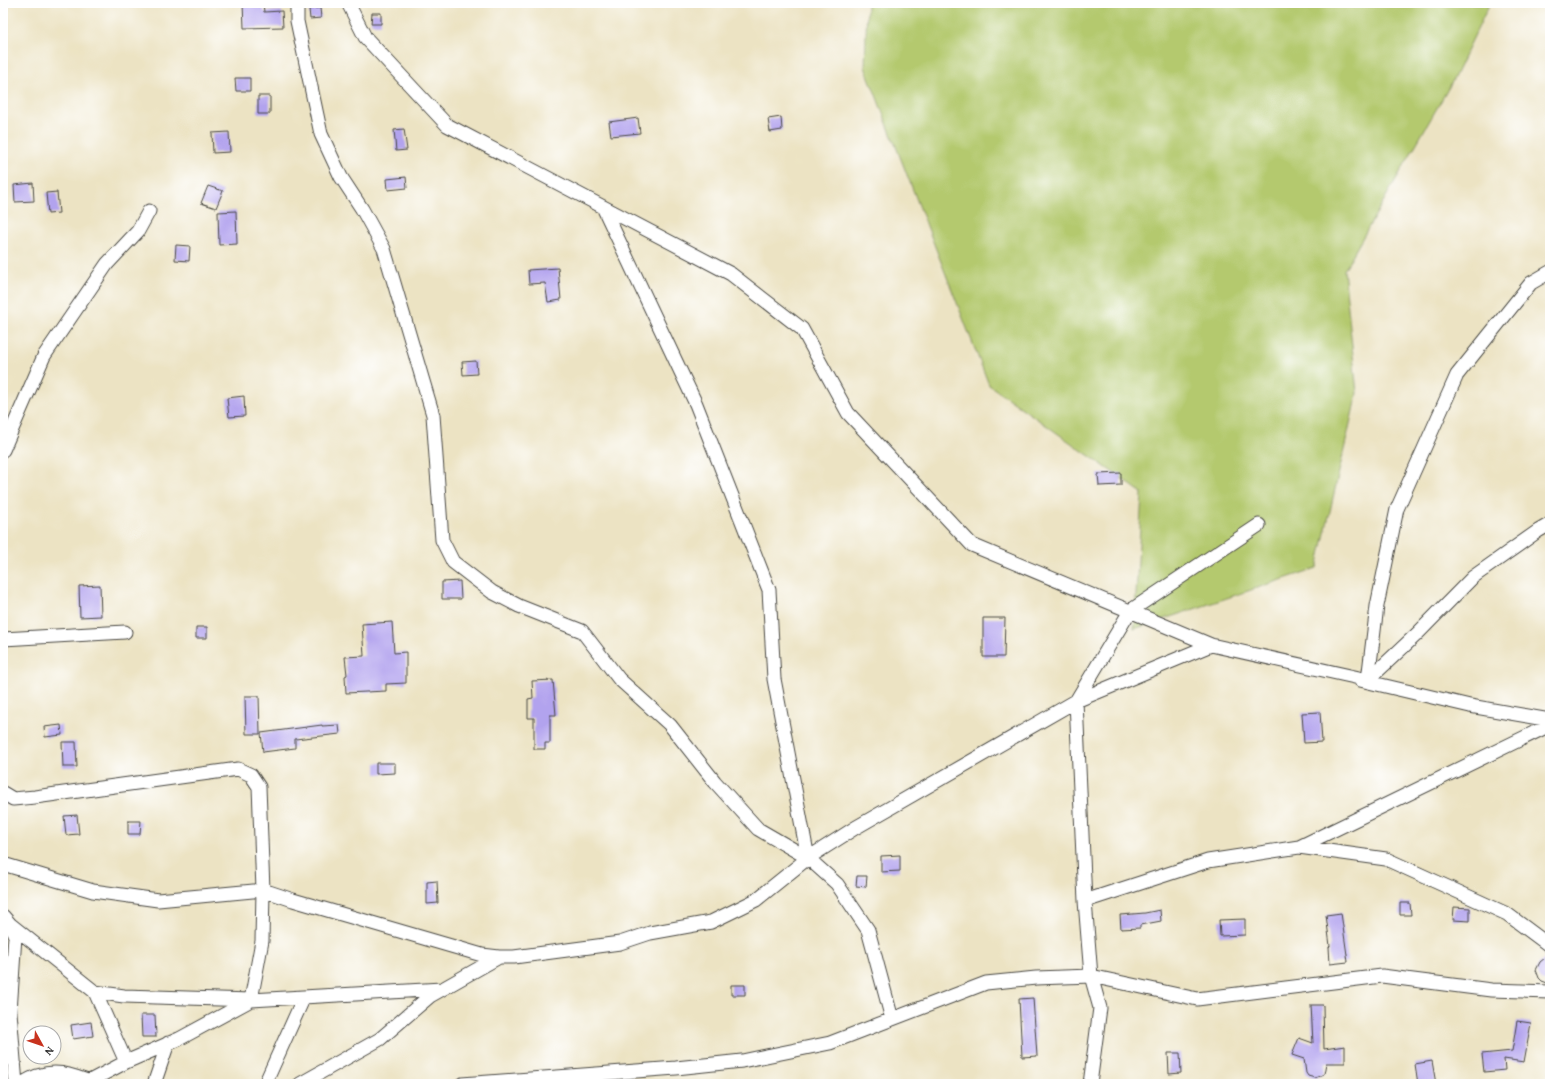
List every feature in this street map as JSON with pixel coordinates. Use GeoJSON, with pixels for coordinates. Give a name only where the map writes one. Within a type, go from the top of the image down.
{"type":"FeatureCollection","features":[{"type":"Feature","properties":{"kind":"street"},"geometry":{"type":"LineString","coordinates":[[297,3],[297,21],[321,134],[341,178],[362,209],[384,249],[432,415],[442,540],[453,562],[492,592],[518,606],[582,631],[619,679],[670,725],[715,782],[758,829],[808,858],[837,884],[868,930],[892,1019]]}},
{"type":"Feature","properties":{"kind":"street"},"geometry":{"type":"LineString","coordinates":[[348,3],[365,37],[448,125],[731,274],[802,329],[848,413],[972,545],[1211,645],[1470,706],[1550,720]]}},
{"type":"Feature","properties":{"kind":"street"},"geometry":{"type":"LineString","coordinates":[[603,207],[696,404],[769,590],[774,679],[808,858]]}},
{"type":"Feature","properties":{"kind":"street"},"geometry":{"type":"LineString","coordinates":[[3,450],[44,356],[107,264],[138,231],[148,211]]}},
{"type":"Feature","properties":{"kind":"street"},"geometry":{"type":"LineString","coordinates":[[1368,680],[1376,606],[1397,509],[1457,375],[1531,283],[1550,272]]}},
{"type":"Feature","properties":{"kind":"street"},"geometry":{"type":"LineString","coordinates":[[1368,680],[1417,634],[1473,577],[1550,524]]}},
{"type":"Feature","properties":{"kind":"street"},"geometry":{"type":"LineString","coordinates":[[1090,1084],[1100,1008],[1091,976],[1076,700],[1130,611],[1259,525]]}},
{"type":"Feature","properties":{"kind":"street"},"geometry":{"type":"LineString","coordinates":[[3,639],[125,632]]}},
{"type":"Feature","properties":{"kind":"street"},"geometry":{"type":"LineString","coordinates":[[3,864],[93,891],[158,900],[263,890],[482,955],[514,957],[620,943],[650,933],[711,922],[756,900],[808,858],[855,828],[1076,700],[1211,645],[1368,680]]}},
{"type":"Feature","properties":{"kind":"street"},"geometry":{"type":"LineString","coordinates":[[1086,901],[1208,861],[1299,846],[1550,725]]}},
{"type":"Feature","properties":{"kind":"street"},"geometry":{"type":"LineString","coordinates":[[3,793],[13,799],[238,770],[251,775],[259,788],[263,890],[262,941],[251,1000]]}},
{"type":"Feature","properties":{"kind":"street"},"geometry":{"type":"LineString","coordinates":[[1299,846],[1386,858],[1507,914],[1550,946]]}},
{"type":"Feature","properties":{"kind":"street"},"geometry":{"type":"LineString","coordinates":[[3,857],[17,867]]}},
{"type":"Feature","properties":{"kind":"street"},"geometry":{"type":"LineString","coordinates":[[6,920],[95,992],[126,1062]]}},
{"type":"Feature","properties":{"kind":"street"},"geometry":{"type":"LineString","coordinates":[[6,920],[15,936],[10,1012],[16,1084]]}},
{"type":"Feature","properties":{"kind":"street"},"geometry":{"type":"LineString","coordinates":[[300,1084],[380,1040],[430,996],[499,957]]}},
{"type":"Feature","properties":{"kind":"street"},"geometry":{"type":"LineString","coordinates":[[462,1084],[676,1068],[742,1061],[830,1043],[986,983],[1036,978],[1091,976],[1197,999],[1382,976],[1491,990],[1550,992]]}},
{"type":"Feature","properties":{"kind":"street"},"geometry":{"type":"LineString","coordinates":[[95,992],[124,996],[251,1000],[442,989]]}},
{"type":"Feature","properties":{"kind":"street"},"geometry":{"type":"LineString","coordinates":[[265,1084],[304,997]]}},
{"type":"Feature","properties":{"kind":"street"},"geometry":{"type":"LineString","coordinates":[[21,1084],[31,1077],[50,1073],[68,1074],[93,1083],[126,1062],[168,1043],[251,1000]]}},
{"type":"Feature","properties":{"kind":"street"},"geometry":{"type":"LineString","coordinates":[[154,1084],[168,1043]]}},
{"type":"Feature","properties":{"kind":"green space"},"geometry":{"type":"Polygon","coordinates":[[[867,3],[1490,3],[1453,80],[1344,270],[1357,393],[1317,568],[1134,629],[1142,493],[989,385],[865,67],[867,3]]]}},
{"type":"Feature","properties":{"kind":"building"},"geometry":{"type":"Polygon","coordinates":[[[243,3],[263,3],[264,12],[282,11],[283,27],[244,28],[243,3]]]}},
{"type":"Feature","properties":{"kind":"building"},"geometry":{"type":"Polygon","coordinates":[[[320,8],[321,18],[310,19],[309,9],[320,8]]]}},
{"type":"Feature","properties":{"kind":"building"},"geometry":{"type":"Polygon","coordinates":[[[372,13],[381,13],[381,24],[371,24],[372,13]]]}},
{"type":"Feature","properties":{"kind":"building"},"geometry":{"type":"Polygon","coordinates":[[[235,78],[250,78],[250,91],[236,91],[235,78]]]}},
{"type":"Feature","properties":{"kind":"building"},"geometry":{"type":"Polygon","coordinates":[[[258,96],[270,96],[270,114],[258,114],[258,96]]]}},
{"type":"Feature","properties":{"kind":"building"},"geometry":{"type":"Polygon","coordinates":[[[781,117],[782,130],[770,132],[768,119],[781,117]]]}},
{"type":"Feature","properties":{"kind":"building"},"geometry":{"type":"Polygon","coordinates":[[[638,118],[640,133],[611,136],[609,122],[638,118]]]}},
{"type":"Feature","properties":{"kind":"building"},"geometry":{"type":"Polygon","coordinates":[[[404,129],[407,150],[396,151],[394,130],[404,129]]]}},
{"type":"Feature","properties":{"kind":"building"},"geometry":{"type":"Polygon","coordinates":[[[229,132],[230,152],[213,153],[212,133],[229,132]]]}},
{"type":"Feature","properties":{"kind":"building"},"geometry":{"type":"Polygon","coordinates":[[[406,177],[407,188],[388,190],[387,179],[406,177]]]}},
{"type":"Feature","properties":{"kind":"building"},"geometry":{"type":"Polygon","coordinates":[[[33,183],[34,201],[15,202],[14,185],[33,183]]]}},
{"type":"Feature","properties":{"kind":"building"},"geometry":{"type":"Polygon","coordinates":[[[208,186],[223,191],[216,208],[201,203],[208,186]]]}},
{"type":"Feature","properties":{"kind":"building"},"geometry":{"type":"Polygon","coordinates":[[[57,192],[59,213],[48,214],[46,193],[57,192]]]}},
{"type":"Feature","properties":{"kind":"building"},"geometry":{"type":"Polygon","coordinates":[[[236,211],[237,244],[219,245],[218,212],[236,211]]]}},
{"type":"Feature","properties":{"kind":"building"},"geometry":{"type":"Polygon","coordinates":[[[176,245],[190,246],[189,261],[175,260],[176,245]]]}},
{"type":"Feature","properties":{"kind":"building"},"geometry":{"type":"Polygon","coordinates":[[[558,268],[561,300],[548,302],[545,283],[529,284],[528,270],[558,268]]]}},
{"type":"Feature","properties":{"kind":"building"},"geometry":{"type":"Polygon","coordinates":[[[476,361],[477,374],[463,375],[462,362],[476,361]]]}},
{"type":"Feature","properties":{"kind":"building"},"geometry":{"type":"Polygon","coordinates":[[[244,396],[245,416],[229,417],[227,398],[244,396]]]}},
{"type":"Feature","properties":{"kind":"building"},"geometry":{"type":"Polygon","coordinates":[[[1121,473],[1121,485],[1099,486],[1098,474],[1121,473]]]}},
{"type":"Feature","properties":{"kind":"building"},"geometry":{"type":"Polygon","coordinates":[[[460,581],[461,599],[442,599],[442,582],[460,581]]]}},
{"type":"Feature","properties":{"kind":"building"},"geometry":{"type":"Polygon","coordinates":[[[100,585],[101,616],[80,617],[79,586],[100,585]]]}},
{"type":"Feature","properties":{"kind":"building"},"geometry":{"type":"Polygon","coordinates":[[[983,618],[1005,618],[1004,657],[983,657],[983,618]]]}},
{"type":"Feature","properties":{"kind":"building"},"geometry":{"type":"Polygon","coordinates":[[[392,622],[394,653],[406,652],[406,683],[386,684],[386,691],[346,693],[345,676],[347,675],[345,657],[364,656],[362,624],[392,622]]]}},
{"type":"Feature","properties":{"kind":"building"},"geometry":{"type":"Polygon","coordinates":[[[196,627],[207,627],[207,638],[196,638],[196,627]]]}},
{"type":"Feature","properties":{"kind":"building"},"geometry":{"type":"Polygon","coordinates":[[[553,680],[556,715],[550,715],[550,743],[545,743],[545,749],[534,749],[534,718],[528,718],[528,699],[533,698],[532,681],[553,680]]]}},
{"type":"Feature","properties":{"kind":"building"},"geometry":{"type":"Polygon","coordinates":[[[245,696],[259,696],[260,734],[246,734],[245,696]]]}},
{"type":"Feature","properties":{"kind":"building"},"geometry":{"type":"Polygon","coordinates":[[[1320,712],[1322,742],[1304,743],[1302,713],[1320,712]]]}},
{"type":"Feature","properties":{"kind":"building"},"geometry":{"type":"Polygon","coordinates":[[[61,725],[62,735],[45,737],[44,727],[61,725]]]}},
{"type":"Feature","properties":{"kind":"building"},"geometry":{"type":"Polygon","coordinates":[[[322,725],[339,725],[340,734],[295,739],[295,748],[263,752],[261,733],[322,725]]]}},
{"type":"Feature","properties":{"kind":"building"},"geometry":{"type":"Polygon","coordinates":[[[62,742],[76,742],[77,767],[63,767],[62,742]]]}},
{"type":"Feature","properties":{"kind":"building"},"geometry":{"type":"Polygon","coordinates":[[[376,763],[395,763],[395,773],[376,774],[376,763]]]}},
{"type":"Feature","properties":{"kind":"building"},"geometry":{"type":"Polygon","coordinates":[[[77,815],[79,834],[66,835],[64,816],[77,815]]]}},
{"type":"Feature","properties":{"kind":"building"},"geometry":{"type":"Polygon","coordinates":[[[128,821],[141,821],[140,834],[128,834],[128,821]]]}},
{"type":"Feature","properties":{"kind":"building"},"geometry":{"type":"Polygon","coordinates":[[[900,855],[900,871],[881,872],[881,856],[900,855]]]}},
{"type":"Feature","properties":{"kind":"building"},"geometry":{"type":"Polygon","coordinates":[[[857,876],[867,876],[866,887],[856,886],[857,876]]]}},
{"type":"Feature","properties":{"kind":"building"},"geometry":{"type":"Polygon","coordinates":[[[437,881],[438,903],[427,904],[427,882],[437,881]]]}},
{"type":"Feature","properties":{"kind":"building"},"geometry":{"type":"Polygon","coordinates":[[[1400,903],[1410,903],[1411,915],[1400,915],[1400,903]]]}},
{"type":"Feature","properties":{"kind":"building"},"geometry":{"type":"Polygon","coordinates":[[[1454,907],[1470,908],[1470,921],[1453,920],[1454,907]]]}},
{"type":"Feature","properties":{"kind":"building"},"geometry":{"type":"Polygon","coordinates":[[[1160,910],[1161,921],[1140,925],[1140,928],[1121,929],[1120,915],[1160,910]]]}},
{"type":"Feature","properties":{"kind":"building"},"geometry":{"type":"Polygon","coordinates":[[[1341,913],[1348,962],[1330,964],[1330,946],[1326,915],[1341,913]]]}},
{"type":"Feature","properties":{"kind":"building"},"geometry":{"type":"Polygon","coordinates":[[[1245,919],[1245,935],[1220,936],[1219,920],[1245,919]]]}},
{"type":"Feature","properties":{"kind":"building"},"geometry":{"type":"Polygon","coordinates":[[[1550,954],[1550,984],[1539,978],[1536,970],[1540,962],[1550,954]]]}},
{"type":"Feature","properties":{"kind":"building"},"geometry":{"type":"Polygon","coordinates":[[[731,985],[745,985],[745,995],[731,995],[731,985]]]}},
{"type":"Feature","properties":{"kind":"building"},"geometry":{"type":"Polygon","coordinates":[[[1033,998],[1037,1056],[1022,1057],[1019,999],[1033,998]]]}},
{"type":"Feature","properties":{"kind":"building"},"geometry":{"type":"Polygon","coordinates":[[[1311,1005],[1323,1005],[1324,1049],[1345,1046],[1345,1063],[1326,1063],[1324,1074],[1315,1078],[1308,1076],[1306,1073],[1304,1059],[1292,1055],[1299,1038],[1313,1043],[1311,1005]]]}},
{"type":"Feature","properties":{"kind":"building"},"geometry":{"type":"Polygon","coordinates":[[[141,1015],[155,1015],[156,1037],[142,1037],[141,1015]]]}},
{"type":"Feature","properties":{"kind":"building"},"geometry":{"type":"Polygon","coordinates":[[[1517,1021],[1531,1023],[1524,1062],[1504,1059],[1505,1070],[1484,1072],[1482,1054],[1512,1051],[1517,1021]]]}},
{"type":"Feature","properties":{"kind":"building"},"geometry":{"type":"Polygon","coordinates":[[[91,1022],[93,1036],[73,1039],[71,1025],[91,1022]]]}},
{"type":"Feature","properties":{"kind":"building"},"geometry":{"type":"Polygon","coordinates":[[[1168,1053],[1180,1053],[1181,1073],[1169,1074],[1168,1053]]]}},
{"type":"Feature","properties":{"kind":"building"},"geometry":{"type":"Polygon","coordinates":[[[1432,1061],[1436,1084],[1418,1084],[1415,1064],[1432,1061]]]}}]}
